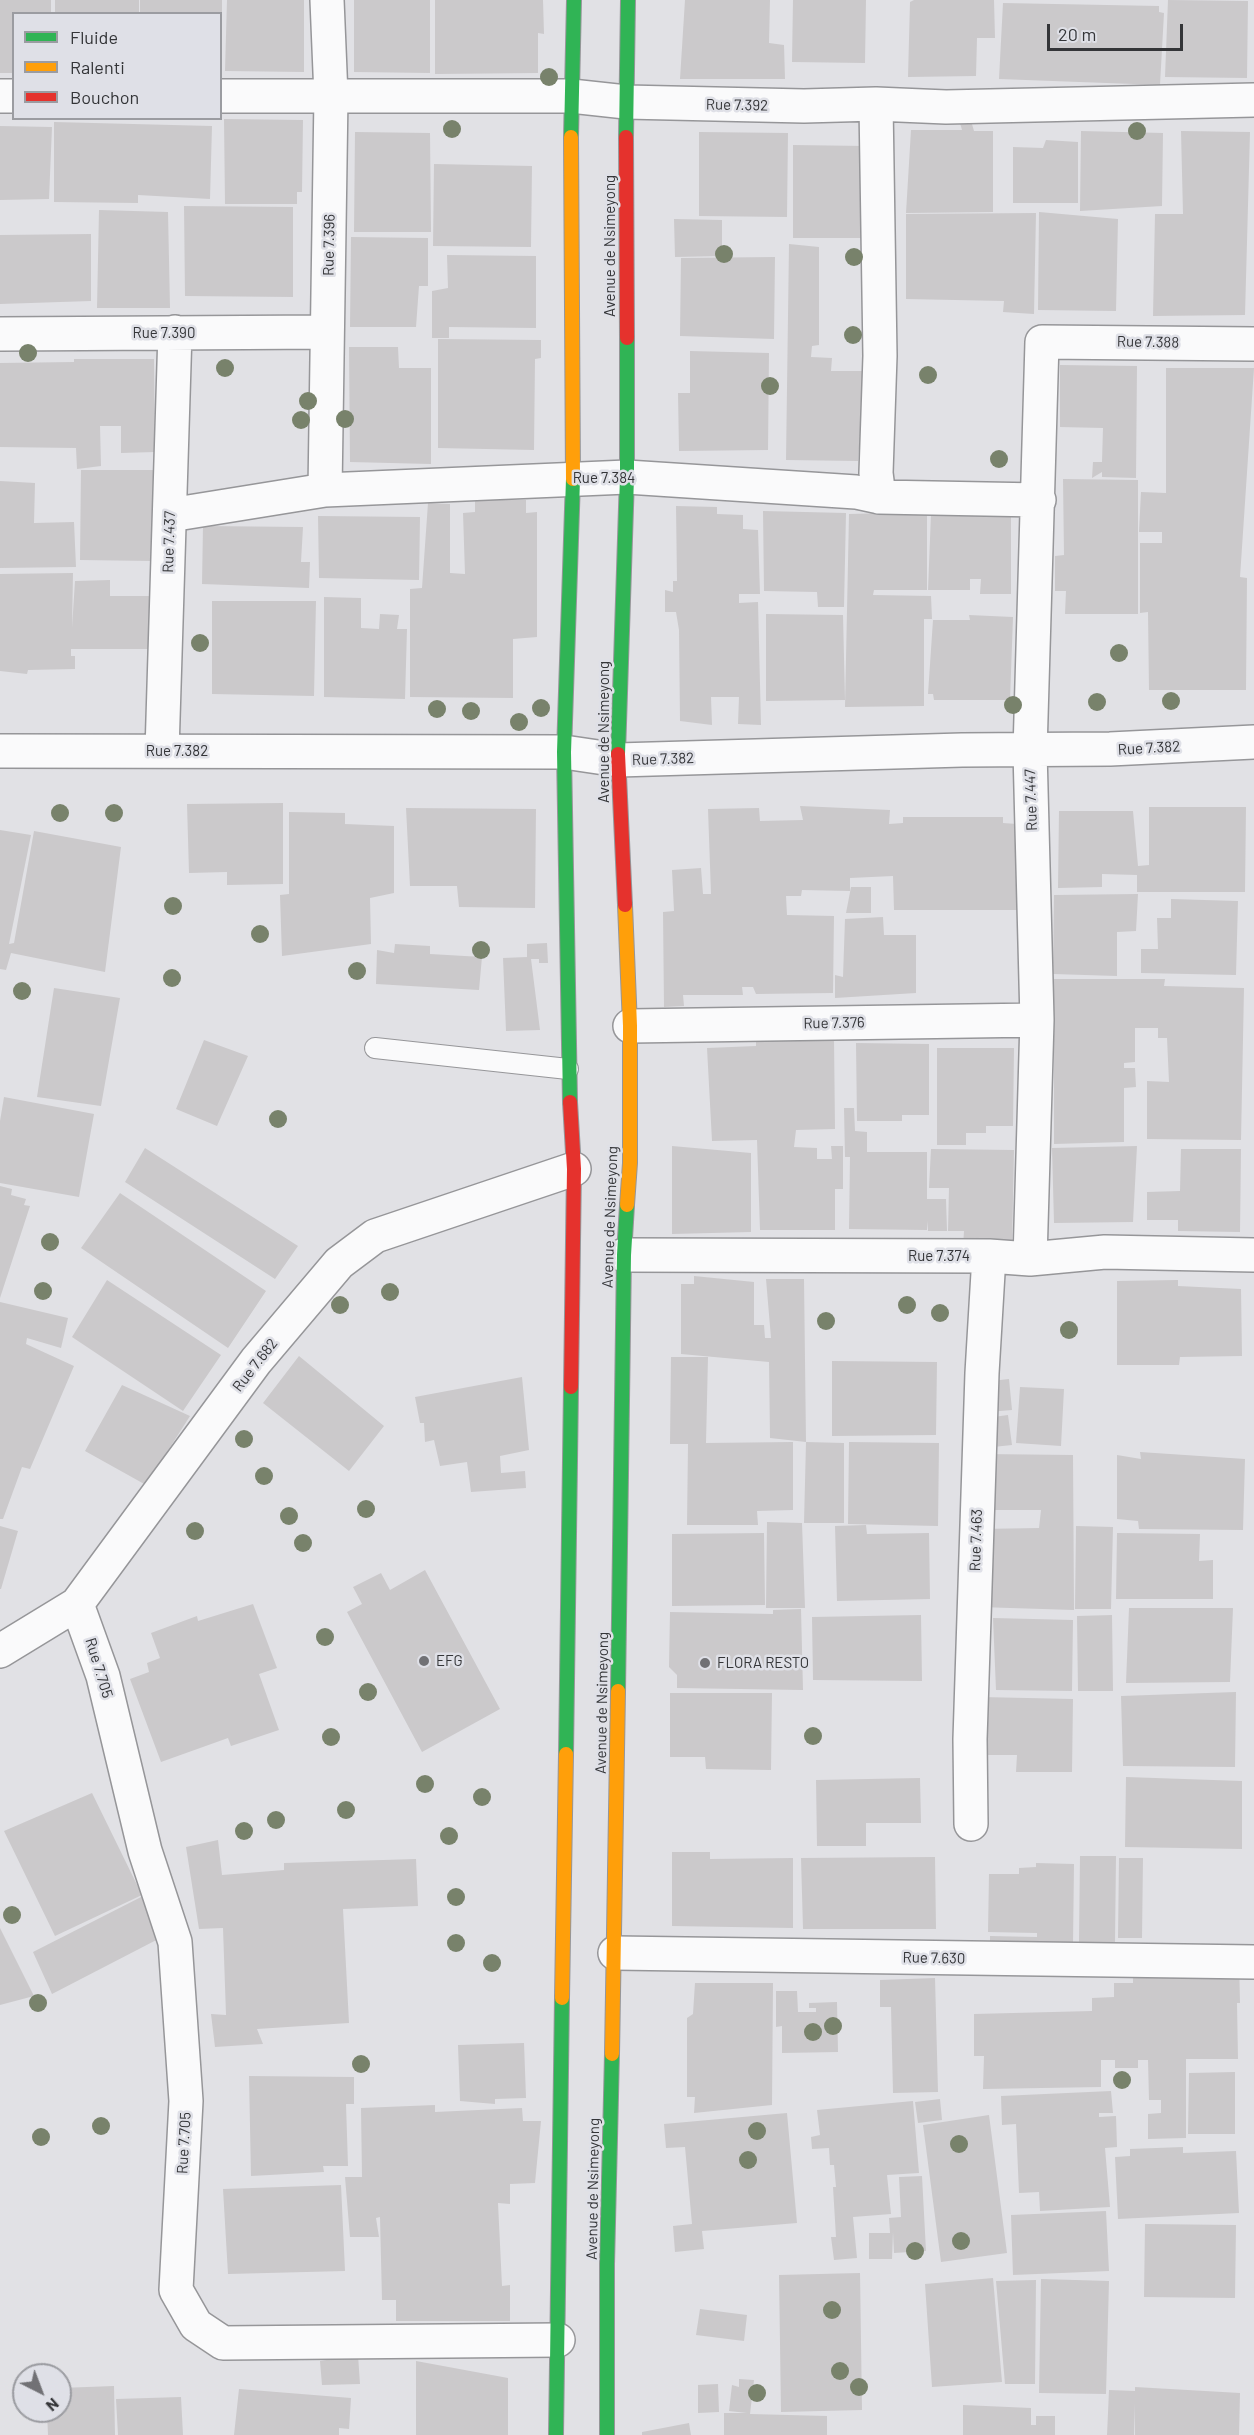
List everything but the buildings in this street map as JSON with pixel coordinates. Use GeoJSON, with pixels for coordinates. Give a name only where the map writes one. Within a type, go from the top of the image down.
{"type":"FeatureCollection","features":[{"type":"Feature","properties":{"kind":"main road"},"geometry":{"type":"LineString","coordinates":[[556,2435],[574,1169],[568,1069],[564,752],[573,478],[571,96],[574,0]]}},
{"type":"Feature","properties":{"kind":"main road","name":"Avenue de Nsimeyong"},"geometry":{"type":"LineString","coordinates":[[607,2435],[607,2264],[615,1953],[624,1255],[630,1163],[630,1026],[618,760],[627,477],[628,0]]}},
{"type":"Feature","properties":{"kind":"street","name":"Rue 7.396"},"geometry":{"type":"LineString","coordinates":[[325,490],[331,96],[327,0]]}},
{"type":"Feature","properties":{"kind":"street","name":"Rue 7.392"},"geometry":{"type":"LineString","coordinates":[[222,96],[571,96],[626,102],[804,106],[876,104],[946,107],[1254,100]]}},
{"type":"Feature","properties":{"kind":"street"},"geometry":{"type":"LineString","coordinates":[[876,104],[880,356],[876,473],[879,496]]}},
{"type":"Feature","properties":{"kind":"street","name":"Rue 7.390"},"geometry":{"type":"LineString","coordinates":[[0,334],[327,332]]}},
{"type":"Feature","properties":{"kind":"street","name":"Rue 7.437"},"geometry":{"type":"LineString","coordinates":[[162,751],[175,333]]}},
{"type":"Feature","properties":{"kind":"street","name":"Rue 7.388"},"geometry":{"type":"LineString","coordinates":[[1042,342],[1254,344]]}},
{"type":"Feature","properties":{"kind":"street","name":"Rue 7.447"},"geometry":{"type":"LineString","coordinates":[[1030,1259],[1037,1020],[1030,751],[1042,342]]}},
{"type":"Feature","properties":{"kind":"street","name":"Rue 7.384"},"geometry":{"type":"LineString","coordinates":[[170,514],[325,490],[627,477],[856,492],[879,496],[1039,500]]}},
{"type":"Feature","properties":{"kind":"street","name":"Rue 7.382"},"geometry":{"type":"LineString","coordinates":[[0,751],[564,752],[618,760],[962,750],[1030,751],[1254,742]]}},
{"type":"Feature","properties":{"kind":"street","name":"Rue 7.376"},"geometry":{"type":"LineString","coordinates":[[630,1026],[1037,1020]]}},
{"type":"Feature","properties":{"kind":"street","name":"Rue 7.682"},"geometry":{"type":"LineString","coordinates":[[0,1651],[77,1604],[256,1361],[339,1263],[375,1236],[574,1169]]}},
{"type":"Feature","properties":{"kind":"street","name":"Rue 7.374"},"geometry":{"type":"LineString","coordinates":[[624,1255],[989,1256],[1030,1259],[1105,1252],[1254,1255]]}},
{"type":"Feature","properties":{"kind":"street","name":"Rue 7.463"},"geometry":{"type":"LineString","coordinates":[[971,1824],[970,1727],[982,1373],[989,1256]]}},
{"type":"Feature","properties":{"kind":"street","name":"Rue 7.705"},"geometry":{"type":"LineString","coordinates":[[77,1604],[103,1676],[146,1851],[175,1942],[186,2101],[176,2290],[196,2325],[223,2343],[558,2340]]}},
{"type":"Feature","properties":{"kind":"street","name":"Rue 7.630"},"geometry":{"type":"LineString","coordinates":[[615,1953],[1254,1962]]}},
{"type":"Feature","properties":{"kind":"lane"},"geometry":{"type":"LineString","coordinates":[[375,1048],[568,1069]]}},
{"type":"Feature","properties":{"kind":"traffic: fast"},"geometry":{"type":"LineString","coordinates":[[571,137],[574,0]]}},
{"type":"Feature","properties":{"kind":"traffic: fast"},"geometry":{"type":"LineString","coordinates":[[626,137],[628,0]]}},
{"type":"Feature","properties":{"kind":"traffic: fast"},"geometry":{"type":"LineString","coordinates":[[618,754],[627,477],[627,338]]}},
{"type":"Feature","properties":{"kind":"traffic: fast"},"geometry":{"type":"LineString","coordinates":[[570,1102],[564,752],[573,479]]}},
{"type":"Feature","properties":{"kind":"traffic: fast"},"geometry":{"type":"LineString","coordinates":[[618,1691],[624,1255],[627,1205]]}},
{"type":"Feature","properties":{"kind":"traffic: fast"},"geometry":{"type":"LineString","coordinates":[[566,1754],[571,1387]]}},
{"type":"Feature","properties":{"kind":"traffic: fast"},"geometry":{"type":"LineString","coordinates":[[556,2435],[562,1998]]}},
{"type":"Feature","properties":{"kind":"traffic: fast"},"geometry":{"type":"LineString","coordinates":[[607,2435],[607,2264],[612,2054]]}},
{"type":"Feature","properties":{"kind":"traffic: slow"},"geometry":{"type":"LineString","coordinates":[[571,137],[573,479]]}},
{"type":"Feature","properties":{"kind":"traffic: slow"},"geometry":{"type":"LineString","coordinates":[[625,905],[630,1026],[630,1163],[627,1205]]}},
{"type":"Feature","properties":{"kind":"traffic: slow"},"geometry":{"type":"LineString","coordinates":[[612,2054],[618,1691]]}},
{"type":"Feature","properties":{"kind":"traffic: slow"},"geometry":{"type":"LineString","coordinates":[[562,1998],[566,1754]]}},
{"type":"Feature","properties":{"kind":"traffic: jam"},"geometry":{"type":"LineString","coordinates":[[626,137],[627,338]]}},
{"type":"Feature","properties":{"kind":"traffic: jam"},"geometry":{"type":"LineString","coordinates":[[618,754],[625,905]]}},
{"type":"Feature","properties":{"kind":"traffic: jam"},"geometry":{"type":"LineString","coordinates":[[570,1102],[574,1169],[571,1387]]}},
{"type":"Feature","properties":{"kind":"place","name":"EFG"},"geometry":{"type":"Point","coordinates":[424,1661]}},
{"type":"Feature","properties":{"kind":"place","name":"FLORA RESTO"},"geometry":{"type":"Point","coordinates":[705,1663]}}]}
